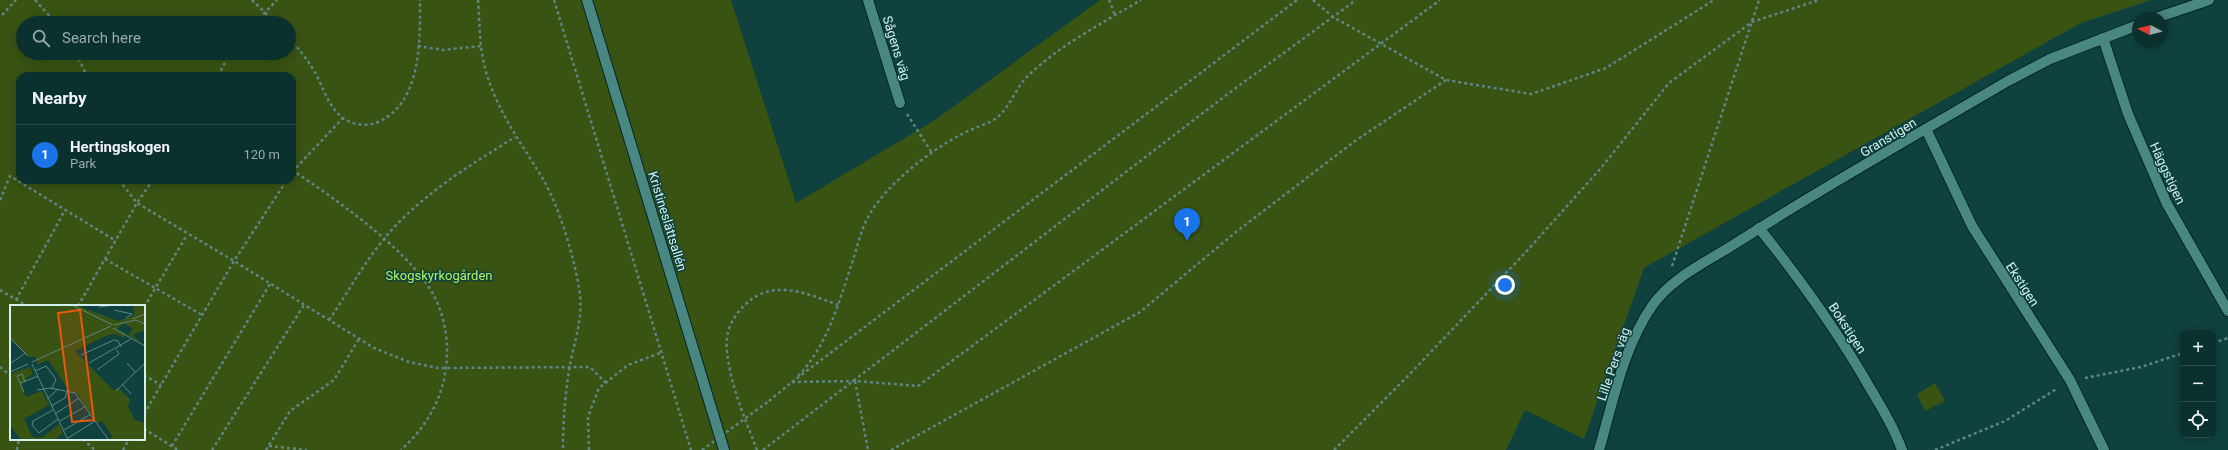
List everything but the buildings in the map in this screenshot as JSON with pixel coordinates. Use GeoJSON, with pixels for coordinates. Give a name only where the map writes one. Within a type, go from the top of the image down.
{"type":"FeatureCollection","features":[{"type":"Feature","properties":{"kind":"street","name":"Kristineslättsallén"},"geometry":{"type":"LineString","coordinates":[[587,0],[724,450]]}},
{"type":"Feature","properties":{"kind":"street","name":"Sågens väg"},"geometry":{"type":"LineString","coordinates":[[868,0],[900,103]]}},
{"type":"Feature","properties":{"kind":"street"},"geometry":{"type":"LineString","coordinates":[[2168,14],[2209,0]]}},
{"type":"Feature","properties":{"kind":"street","name":"Granstigen"},"geometry":{"type":"LineString","coordinates":[[1663,293],[1672,285],[1760,228],[2015,77],[2050,59],[2132,27]]}},
{"type":"Feature","properties":{"kind":"street","name":"Häggstigen"},"geometry":{"type":"LineString","coordinates":[[2103,38],[2128,114],[2164,197],[2228,311]]}},
{"type":"Feature","properties":{"kind":"street","name":"Ekstigen"},"geometry":{"type":"LineString","coordinates":[[1926,129],[1972,226],[2070,380],[2104,450]]}},
{"type":"Feature","properties":{"kind":"street","name":"Bokstigen"},"geometry":{"type":"LineString","coordinates":[[1760,228],[1800,279],[1853,359],[1896,434],[1902,450]]}},
{"type":"Feature","properties":{"kind":"street","name":"Lille Pers väg"},"geometry":{"type":"LineString","coordinates":[[1599,450],[1631,344],[1652,305],[1663,293]]}},
{"type":"Feature","properties":{"kind":"path"},"geometry":{"type":"LineString","coordinates":[[2,15],[16,0]]}},
{"type":"Feature","properties":{"kind":"path"},"geometry":{"type":"LineString","coordinates":[[34,0],[49,16]]}},
{"type":"Feature","properties":{"kind":"path"},"geometry":{"type":"LineString","coordinates":[[252,0],[270,16]]}},
{"type":"Feature","properties":{"kind":"path"},"geometry":{"type":"LineString","coordinates":[[262,16],[277,0]]}},
{"type":"Feature","properties":{"kind":"path"},"geometry":{"type":"LineString","coordinates":[[296,47],[305,58],[328,101],[343,118],[351,122],[366,125],[376,123],[391,114],[408,90],[414,70],[418,46],[420,0]]}},
{"type":"Feature","properties":{"kind":"path"},"geometry":{"type":"LineString","coordinates":[[478,0],[481,46],[492,90],[515,137],[543,180],[552,198],[580,289],[580,321],[570,365],[563,450]]}},
{"type":"Feature","properties":{"kind":"path"},"geometry":{"type":"LineString","coordinates":[[554,0],[691,450]]}},
{"type":"Feature","properties":{"kind":"path"},"geometry":{"type":"LineString","coordinates":[[1109,0],[1115,15]]}},
{"type":"Feature","properties":{"kind":"path"},"geometry":{"type":"LineString","coordinates":[[792,382],[812,361],[838,305],[867,219],[884,194],[903,176],[932,153],[962,134],[996,119],[1008,105],[1024,81],[1056,54],[1115,15],[1141,0]]}},
{"type":"Feature","properties":{"kind":"path"},"geometry":{"type":"LineString","coordinates":[[702,450],[1297,0]]}},
{"type":"Feature","properties":{"kind":"path"},"geometry":{"type":"LineString","coordinates":[[1313,0],[1333,17],[1380,45],[1446,80],[1531,94],[1606,68],[1714,0]]}},
{"type":"Feature","properties":{"kind":"path"},"geometry":{"type":"LineString","coordinates":[[763,450],[1223,98],[1356,0]]}},
{"type":"Feature","properties":{"kind":"path"},"geometry":{"type":"LineString","coordinates":[[792,382],[855,381],[918,386],[1440,0]]}},
{"type":"Feature","properties":{"kind":"path"},"geometry":{"type":"LineString","coordinates":[[1670,271],[1759,0]]}},
{"type":"Feature","properties":{"kind":"path"},"geometry":{"type":"LineString","coordinates":[[1334,450],[1407,378],[1526,252],[1601,168],[1669,82],[1752,22],[1819,0]]}},
{"type":"Feature","properties":{"kind":"path"},"geometry":{"type":"LineString","coordinates":[[418,46],[444,50],[481,46]]}},
{"type":"Feature","properties":{"kind":"path"},"geometry":{"type":"LineString","coordinates":[[79,60],[85,72]]}},
{"type":"Feature","properties":{"kind":"path"},"geometry":{"type":"LineString","coordinates":[[220,72],[226,60]]}},
{"type":"Feature","properties":{"kind":"path"},"geometry":{"type":"LineString","coordinates":[[892,450],[917,434],[994,395],[1140,312],[1236,232],[1355,141],[1446,80]]}},
{"type":"Feature","properties":{"kind":"path"},"geometry":{"type":"LineString","coordinates":[[900,103],[932,153]]}},
{"type":"Feature","properties":{"kind":"path"},"geometry":{"type":"LineString","coordinates":[[296,167],[343,118]]}},
{"type":"Feature","properties":{"kind":"path"},"geometry":{"type":"LineString","coordinates":[[329,320],[384,239],[434,192],[472,163],[515,137]]}},
{"type":"Feature","properties":{"kind":"path"},"geometry":{"type":"LineString","coordinates":[[296,174],[363,221],[384,239],[413,267],[434,297],[444,326],[447,350],[447,368],[443,385],[430,416],[401,450]]}},
{"type":"Feature","properties":{"kind":"path"},"geometry":{"type":"LineString","coordinates":[[0,200],[10,176],[16,180]]}},
{"type":"Feature","properties":{"kind":"path"},"geometry":{"type":"LineString","coordinates":[[23,184],[116,241]]}},
{"type":"Feature","properties":{"kind":"path"},"geometry":{"type":"LineString","coordinates":[[122,184],[137,203],[187,235],[234,261],[359,339],[391,356],[428,366],[447,368],[570,365],[590,367],[606,383]]}},
{"type":"Feature","properties":{"kind":"path"},"geometry":{"type":"LineString","coordinates":[[79,305],[137,203],[150,184]]}},
{"type":"Feature","properties":{"kind":"path"},"geometry":{"type":"LineString","coordinates":[[145,412],[234,261],[284,184]]}},
{"type":"Feature","properties":{"kind":"path"},"geometry":{"type":"LineString","coordinates":[[16,300],[65,210]]}},
{"type":"Feature","properties":{"kind":"path"},"geometry":{"type":"LineString","coordinates":[[145,305],[187,235]]}},
{"type":"Feature","properties":{"kind":"path"},"geometry":{"type":"LineString","coordinates":[[105,259],[202,315]]}},
{"type":"Feature","properties":{"kind":"path"},"geometry":{"type":"LineString","coordinates":[[172,446],[270,284]]}},
{"type":"Feature","properties":{"kind":"path"},"geometry":{"type":"LineString","coordinates":[[757,450],[739,404],[727,351],[728,330],[735,316],[756,295],[772,289],[794,291],[838,305]]}},
{"type":"Feature","properties":{"kind":"path"},"geometry":{"type":"LineString","coordinates":[[0,290],[25,305]]}},
{"type":"Feature","properties":{"kind":"path"},"geometry":{"type":"LineString","coordinates":[[212,450],[304,305]]}},
{"type":"Feature","properties":{"kind":"path"},"geometry":{"type":"LineString","coordinates":[[2216,342],[2228,338]]}},
{"type":"Feature","properties":{"kind":"path"},"geometry":{"type":"LineString","coordinates":[[266,450],[290,412],[334,380],[359,339]]}},
{"type":"Feature","properties":{"kind":"path"},"geometry":{"type":"LineString","coordinates":[[589,450],[588,417],[599,388],[628,365],[662,352]]}},
{"type":"Feature","properties":{"kind":"path"},"geometry":{"type":"LineString","coordinates":[[1935,450],[2005,421],[2070,380],[2141,367],[2180,354]]}},
{"type":"Feature","properties":{"kind":"path"},"geometry":{"type":"LineString","coordinates":[[0,367],[10,375]]}},
{"type":"Feature","properties":{"kind":"path"},"geometry":{"type":"LineString","coordinates":[[145,376],[161,385]]}},
{"type":"Feature","properties":{"kind":"path"},"geometry":{"type":"LineString","coordinates":[[855,381],[868,450]]}},
{"type":"Feature","properties":{"kind":"path"},"geometry":{"type":"LineString","coordinates":[[145,430],[178,450]]}},
{"type":"Feature","properties":{"kind":"path"},"geometry":{"type":"LineString","coordinates":[[17,450],[19,440]]}},
{"type":"Feature","properties":{"kind":"path"},"geometry":{"type":"LineString","coordinates":[[84,440],[95,450]]}},
{"type":"Feature","properties":{"kind":"path"},"geometry":{"type":"LineString","coordinates":[[123,450],[128,440]]}},
{"type":"Feature","properties":{"kind":"path"},"geometry":{"type":"LineString","coordinates":[[269,446],[307,450]]}},
{"type":"Feature","properties":{"kind":"green space","name":"Skogskyrkogården"},"geometry":{"type":"Polygon","coordinates":[[[0,0],[731,0],[796,203],[935,120],[1100,0],[2151,0],[2081,23],[1644,268],[1584,439],[1525,410],[1506,450],[0,450],[0,0]]]}},
{"type":"Feature","properties":{"kind":"green space"},"geometry":{"type":"Polygon","coordinates":[[[1935,383],[1945,401],[1925,411],[1917,394],[1935,383]]]}},
{"type":"Feature","properties":{"kind":"place","name":"Hertingskogen"},"geometry":{"type":"Point","coordinates":[1187,241]}}]}
